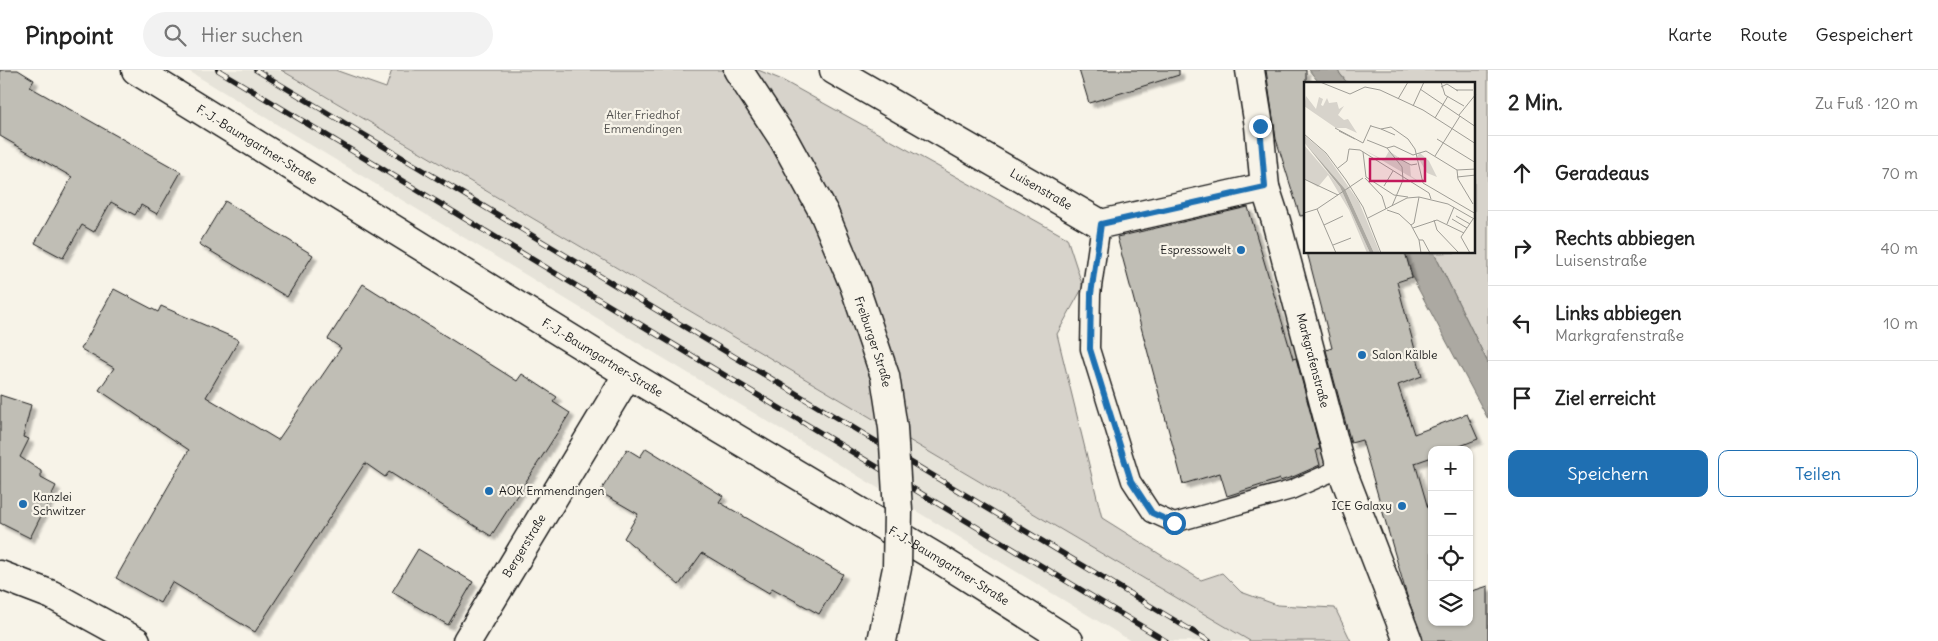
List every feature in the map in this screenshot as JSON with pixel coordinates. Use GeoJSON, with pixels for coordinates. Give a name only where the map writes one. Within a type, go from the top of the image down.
{"type":"FeatureCollection","features":[{"type":"Feature","properties":{"kind":"street","name":"F.-J.-Baumgartner-Straße"},"geometry":{"type":"LineString","coordinates":[[136,70],[628,374],[944,562],[1069,641]]}},
{"type":"Feature","properties":{"kind":"street","name":"Freiburger Straße"},"geometry":{"type":"LineString","coordinates":[[738,70],[784,140],[824,213],[854,285],[885,376],[893,428],[898,511],[897,568],[882,641]]}},
{"type":"Feature","properties":{"kind":"street","name":"Luisenstraße"},"geometry":{"type":"LineString","coordinates":[[834,70],[1101,224]]}},
{"type":"Feature","properties":{"kind":"street","name":"Markgrafenstraße"},"geometry":{"type":"LineString","coordinates":[[1250,70],[1260,126],[1265,187],[1276,221],[1340,468],[1408,641]]}},
{"type":"Feature","properties":{"kind":"street"},"geometry":{"type":"LineString","coordinates":[[1101,224],[1265,187]]}},
{"type":"Feature","properties":{"kind":"street","name":"Bergerstraße"},"geometry":{"type":"LineString","coordinates":[[467,641],[628,374]]}},
{"type":"Feature","properties":{"kind":"street"},"geometry":{"type":"LineString","coordinates":[[0,576],[52,595],[136,641]]}},
{"type":"Feature","properties":{"kind":"lane"},"geometry":{"type":"LineString","coordinates":[[1101,224],[1091,294],[1090,349],[1131,481],[1152,513],[1174,523],[1291,490],[1340,468]]}},
{"type":"Feature","properties":{"kind":"shaded area"},"geometry":{"type":"Polygon","coordinates":[[[187,70],[279,70],[1249,641],[1131,641],[187,70]]]}},
{"type":"Feature","properties":{"kind":"shaded area"},"geometry":{"type":"Polygon","coordinates":[[[1309,70],[1337,70],[1346,82],[1318,82],[1309,70]]]}},
{"type":"Feature","properties":{"kind":"shaded area"},"geometry":{"type":"Polygon","coordinates":[[[1405,254],[1434,254],[1488,363],[1488,419],[1412,277],[1405,254]]]}},
{"type":"Feature","properties":{"kind":"green space","name":"Alter Friedhof Emmendingen"},"geometry":{"type":"Polygon","coordinates":[[[281,70],[335,70],[386,88],[392,70],[758,70],[780,79],[1067,238],[1083,287],[1057,334],[1102,518],[1201,580],[1222,573],[1241,592],[1277,605],[1335,608],[1351,641],[1250,641],[281,70]]]}},
{"type":"Feature","properties":{"kind":"green space"},"geometry":{"type":"Polygon","coordinates":[[[1337,70],[1488,70],[1488,363],[1434,254],[1476,254],[1476,82],[1346,82],[1337,70]]]}},
{"type":"Feature","properties":{"kind":"building"},"geometry":{"type":"Polygon","coordinates":[[[0,70],[18,70],[34,80],[30,87],[181,172],[157,214],[141,205],[135,215],[111,202],[94,232],[82,225],[63,258],[35,243],[72,177],[0,136],[0,70]]]}},
{"type":"Feature","properties":{"kind":"building"},"geometry":{"type":"Polygon","coordinates":[[[1079,70],[1179,70],[1179,75],[1089,103],[1079,70]]]}},
{"type":"Feature","properties":{"kind":"building"},"geometry":{"type":"Polygon","coordinates":[[[1266,70],[1306,70],[1306,82],[1304,82],[1304,215],[1300,216],[1276,139],[1266,70]]]}},
{"type":"Feature","properties":{"kind":"building"},"geometry":{"type":"Polygon","coordinates":[[[225,201],[313,255],[287,297],[199,244],[225,201]]]}},
{"type":"Feature","properties":{"kind":"building"},"geometry":{"type":"Polygon","coordinates":[[[1248,207],[1293,359],[1296,358],[1320,449],[1316,450],[1320,465],[1280,481],[1280,479],[1227,496],[1220,473],[1183,484],[1117,237],[1248,207]]]}},
{"type":"Feature","properties":{"kind":"building"},"geometry":{"type":"Polygon","coordinates":[[[1308,254],[1406,254],[1412,277],[1397,282],[1422,376],[1398,385],[1414,434],[1467,414],[1478,439],[1460,446],[1428,446],[1428,458],[1415,463],[1428,508],[1428,626],[1473,626],[1473,591],[1488,586],[1488,641],[1423,641],[1407,596],[1362,440],[1351,443],[1326,350],[1332,348],[1308,254]]]}},
{"type":"Feature","properties":{"kind":"building"},"geometry":{"type":"Polygon","coordinates":[[[363,284],[517,381],[522,374],[557,397],[553,402],[570,413],[491,536],[389,472],[385,477],[365,463],[255,632],[172,582],[160,603],[116,578],[189,450],[99,390],[114,368],[81,349],[114,289],[158,312],[161,306],[239,340],[206,397],[278,440],[341,348],[328,339],[363,284]]]}},
{"type":"Feature","properties":{"kind":"building","name":"Kanzlei Schwitzer"},"geometry":{"type":"Polygon","coordinates":[[[0,395],[31,405],[23,437],[29,439],[20,457],[41,471],[41,478],[56,486],[30,538],[0,523],[0,395]]]}},
{"type":"Feature","properties":{"kind":"building"},"geometry":{"type":"Polygon","coordinates":[[[646,448],[723,496],[719,502],[843,574],[819,614],[772,588],[769,593],[702,553],[679,585],[624,538],[638,514],[600,492],[627,449],[640,457],[646,448]]]}},
{"type":"Feature","properties":{"kind":"building"},"geometry":{"type":"Polygon","coordinates":[[[418,549],[473,582],[448,625],[392,592],[418,549]]]}},
{"type":"Feature","properties":{"kind":"railway"},"geometry":{"type":"LineString","coordinates":[[218,70],[1166,641]]}},
{"type":"Feature","properties":{"kind":"railway"},"geometry":{"type":"LineString","coordinates":[[256,70],[1209,641]]}},
{"type":"Feature","properties":{"kind":"place","name":"Espressowelt"},"geometry":{"type":"Point","coordinates":[1241,250]}},
{"type":"Feature","properties":{"kind":"place","name":"Salon Kälble"},"geometry":{"type":"Point","coordinates":[1362,355]}},
{"type":"Feature","properties":{"kind":"place","name":"AOK Emmendingen"},"geometry":{"type":"Point","coordinates":[489,491]}},
{"type":"Feature","properties":{"kind":"place","name":"Kanzlei Schwitzer"},"geometry":{"type":"Point","coordinates":[23,504]}},
{"type":"Feature","properties":{"kind":"place","name":"ICE Galaxy"},"geometry":{"type":"Point","coordinates":[1402,506]}},
{"type":"Feature","properties":{"kind":"route"},"geometry":{"type":"LineString","coordinates":[[1174,523],[1152,513],[1131,481],[1090,349],[1091,294],[1101,224],[1265,187],[1260,126]]}}]}
